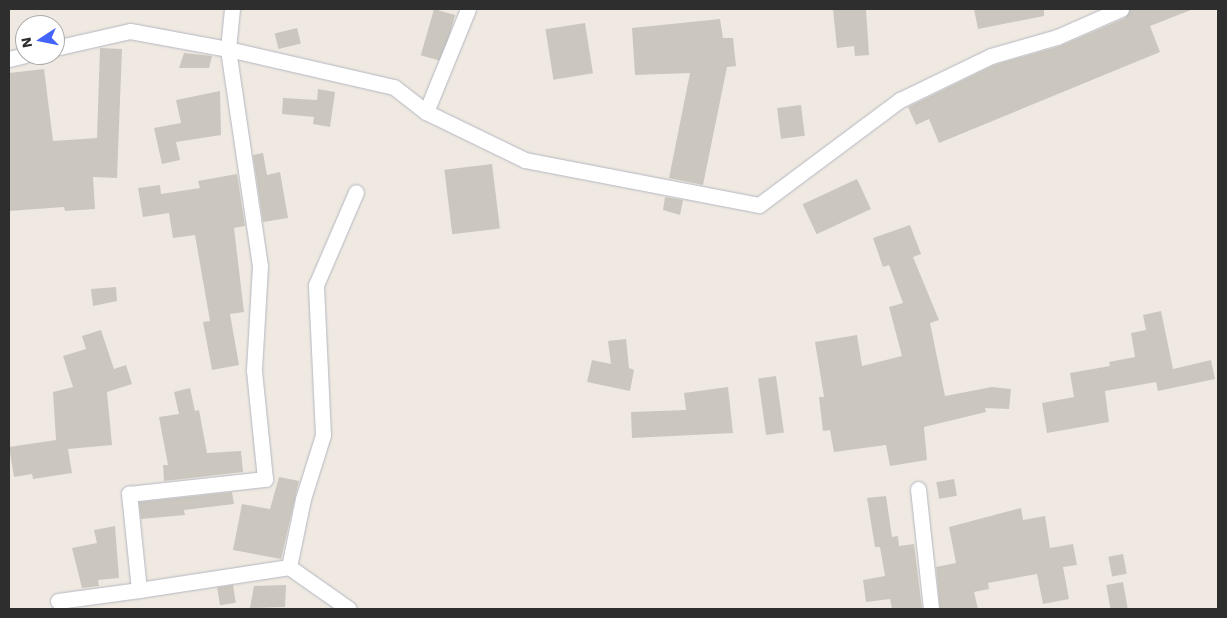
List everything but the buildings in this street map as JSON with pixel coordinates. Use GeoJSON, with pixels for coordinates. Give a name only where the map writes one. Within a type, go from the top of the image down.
{"type":"FeatureCollection","features":[{"type":"Feature","properties":{"kind":"street"},"geometry":{"type":"LineString","coordinates":[[139,590],[130,494],[265,479],[254,370],[260,266],[228,49],[232,9]]}},
{"type":"Feature","properties":{"kind":"street"},"geometry":{"type":"LineString","coordinates":[[426,112],[468,9]]}},
{"type":"Feature","properties":{"kind":"street"},"geometry":{"type":"LineString","coordinates":[[65,46],[130,32],[228,49],[394,87],[426,112],[525,160],[760,205],[900,100],[991,56],[1058,37],[1121,9]]}},
{"type":"Feature","properties":{"kind":"street"},"geometry":{"type":"LineString","coordinates":[[289,567],[303,499],[323,435],[316,285],[356,192]]}},
{"type":"Feature","properties":{"kind":"street"},"geometry":{"type":"LineString","coordinates":[[918,489],[931,609]]}},
{"type":"Feature","properties":{"kind":"street"},"geometry":{"type":"LineString","coordinates":[[58,601],[289,567],[350,609]]}}]}
